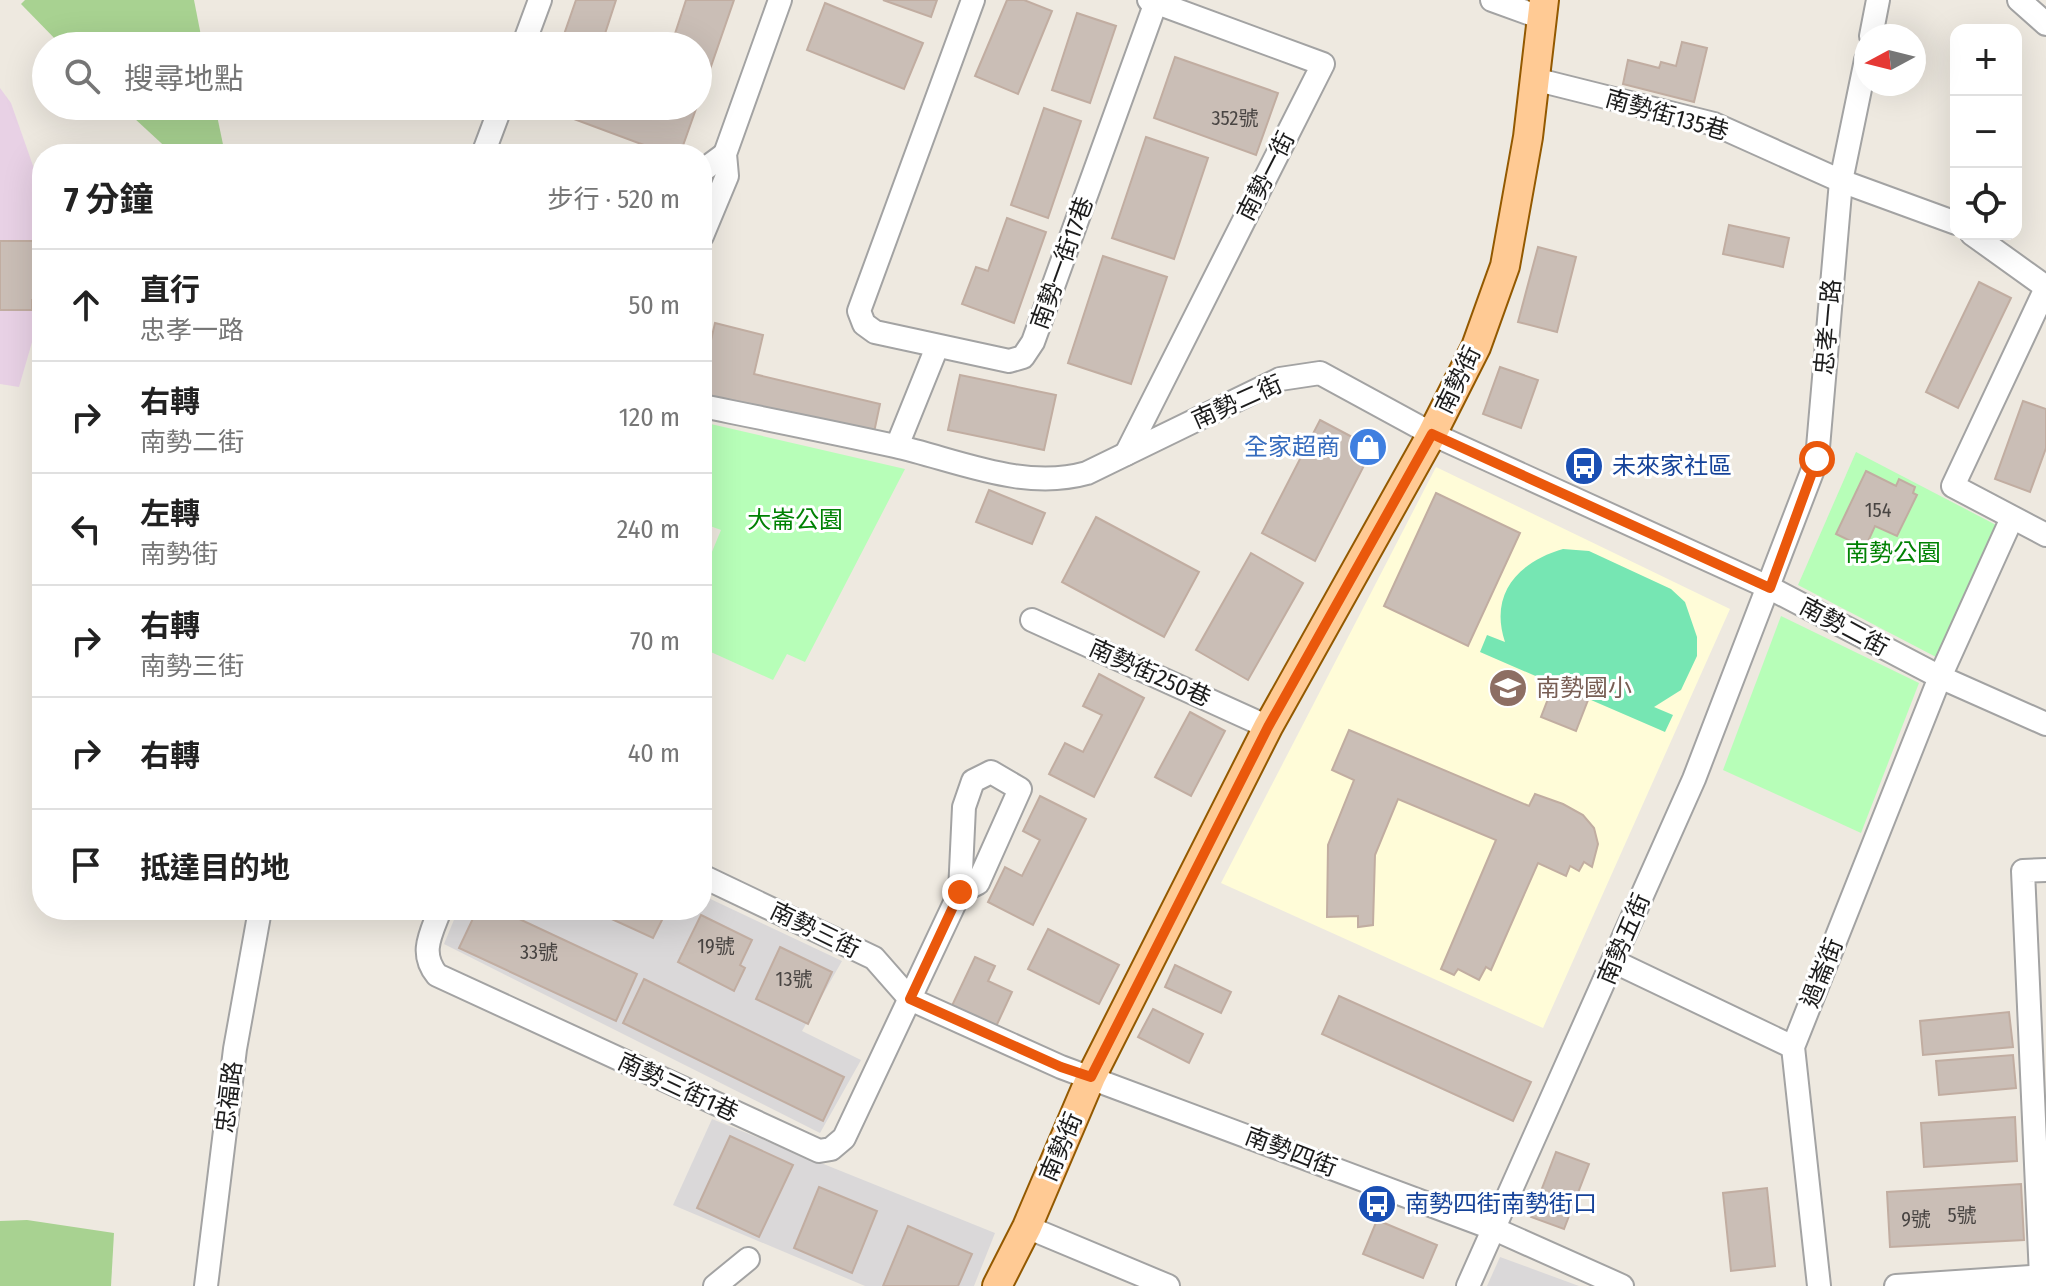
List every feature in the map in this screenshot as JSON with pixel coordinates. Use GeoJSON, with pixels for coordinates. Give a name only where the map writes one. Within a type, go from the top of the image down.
{"type":"FeatureCollection","features":[{"type":"Feature","properties":{"kind":"main road","name":"南勢街"},"geometry":{"type":"LineString","coordinates":[[997,1286],[1027,1227],[1091,1077],[1268,727],[1432,434],[1476,347],[1505,266],[1543,9]]}},
{"type":"Feature","properties":{"kind":"street"},"geometry":{"type":"LineString","coordinates":[[528,32],[540,0]]}},
{"type":"Feature","properties":{"kind":"street"},"geometry":{"type":"LineString","coordinates":[[712,212],[727,176],[725,154],[780,0]]}},
{"type":"Feature","properties":{"kind":"street","name":"南勢一街17巷"},"geometry":{"type":"LineString","coordinates":[[973,0],[859,311],[864,324],[875,332],[1009,361],[1023,357],[1033,342],[1153,1]]}},
{"type":"Feature","properties":{"kind":"street"},"geometry":{"type":"LineString","coordinates":[[1492,0],[1543,9]]}},
{"type":"Feature","properties":{"kind":"street"},"geometry":{"type":"LineString","coordinates":[[1873,24],[1878,0]]}},
{"type":"Feature","properties":{"kind":"street"},"geometry":{"type":"LineString","coordinates":[[2019,0],[2046,24]]}},
{"type":"Feature","properties":{"kind":"street","name":"南勢一街"},"geometry":{"type":"LineString","coordinates":[[1126,454],[1323,64],[1153,1]]}},
{"type":"Feature","properties":{"kind":"street","name":"南勢街135巷"},"geometry":{"type":"LineString","coordinates":[[1534,79],[1714,124],[1841,181],[1950,221]]}},
{"type":"Feature","properties":{"kind":"street","name":"忠孝一路"},"geometry":{"type":"LineString","coordinates":[[1770,588],[1817,459],[1841,181],[1859,96]]}},
{"type":"Feature","properties":{"kind":"street"},"geometry":{"type":"LineString","coordinates":[[487,144],[496,120]]}},
{"type":"Feature","properties":{"kind":"street"},"geometry":{"type":"LineString","coordinates":[[712,164],[725,154]]}},
{"type":"Feature","properties":{"kind":"street"},"geometry":{"type":"LineString","coordinates":[[1980,240],[2046,287],[1953,486],[2046,535]]}},
{"type":"Feature","properties":{"kind":"street"},"geometry":{"type":"LineString","coordinates":[[897,446],[937,347]]}},
{"type":"Feature","properties":{"kind":"street","name":"南勢二街"},"geometry":{"type":"LineString","coordinates":[[712,408],[897,446],[996,472],[1046,480],[1087,473],[1280,379],[1320,373],[1432,434],[1770,588],[1940,677],[2046,724]]}},
{"type":"Feature","properties":{"kind":"street","name":"過崙街"},"geometry":{"type":"LineString","coordinates":[[1819,1286],[1793,1047],[1940,677],[2012,518]]}},
{"type":"Feature","properties":{"kind":"street","name":"南勢五街"},"geometry":{"type":"LineString","coordinates":[[1468,1286],[1615,962],[1694,779],[1770,588]]}},
{"type":"Feature","properties":{"kind":"street","name":"南勢街250巷"},"geometry":{"type":"LineString","coordinates":[[1032,620],[1268,727]]}},
{"type":"Feature","properties":{"kind":"street"},"geometry":{"type":"LineString","coordinates":[[910,999],[960,892],[964,807],[973,781],[991,772],[1020,789],[978,883],[960,892]]}},
{"type":"Feature","properties":{"kind":"street"},"geometry":{"type":"LineString","coordinates":[[1896,1286],[2044,1277],[2023,871],[2046,870]]}},
{"type":"Feature","properties":{"kind":"street","name":"南勢三街"},"geometry":{"type":"LineString","coordinates":[[712,881],[874,958],[910,999],[1061,1067],[1091,1077]]}},
{"type":"Feature","properties":{"kind":"street","name":"忠福路"},"geometry":{"type":"LineString","coordinates":[[206,1286],[235,1049],[258,920]]}},
{"type":"Feature","properties":{"kind":"street","name":"南勢三街1巷"},"geometry":{"type":"LineString","coordinates":[[436,920],[426,947],[427,963],[437,975],[819,1151],[831,1149],[844,1138],[910,999]]}},
{"type":"Feature","properties":{"kind":"street"},"geometry":{"type":"LineString","coordinates":[[1615,962],[1793,1047]]}},
{"type":"Feature","properties":{"kind":"street","name":"南勢四街"},"geometry":{"type":"LineString","coordinates":[[1091,1077],[1492,1228],[1622,1286]]}},
{"type":"Feature","properties":{"kind":"street"},"geometry":{"type":"LineString","coordinates":[[1027,1227],[1168,1286]]}},
{"type":"Feature","properties":{"kind":"street"},"geometry":{"type":"LineString","coordinates":[[715,1286],[748,1259]]}},
{"type":"Feature","properties":{"kind":"shaded area"},"geometry":{"type":"Polygon","coordinates":[[[0,88],[11,103],[32,163],[32,342],[19,387],[0,384],[0,88]]]}},
{"type":"Feature","properties":{"kind":"shaded area","name":"南勢國小"},"geometry":{"type":"Polygon","coordinates":[[[1436,467],[1730,609],[1543,1028],[1221,883],[1436,467]]]}},
{"type":"Feature","properties":{"kind":"shaded area"},"geometry":{"type":"Polygon","coordinates":[[[712,900],[842,961],[802,1031],[861,1060],[820,1133],[444,944],[454,920],[712,920],[712,900]]]}},
{"type":"Feature","properties":{"kind":"shaded area"},"geometry":{"type":"Polygon","coordinates":[[[712,1119],[995,1233],[974,1286],[865,1286],[673,1205],[712,1119]]]}},
{"type":"Feature","properties":{"kind":"shaded area"},"geometry":{"type":"Polygon","coordinates":[[[1500,1257],[1579,1286],[1487,1286],[1500,1257]]]}},
{"type":"Feature","properties":{"kind":"green space"},"geometry":{"type":"Polygon","coordinates":[[[25,0],[194,0],[200,32],[48,32],[21,4],[25,0]]]}},
{"type":"Feature","properties":{"kind":"green space"},"geometry":{"type":"Polygon","coordinates":[[[136,120],[218,120],[223,144],[162,144],[136,120]]]}},
{"type":"Feature","properties":{"kind":"green space","name":"大崙公園"},"geometry":{"type":"Polygon","coordinates":[[[712,424],[905,469],[805,662],[787,654],[773,680],[712,653],[712,552],[721,530],[712,527],[712,424]]]}},
{"type":"Feature","properties":{"kind":"green space","name":"南勢公園"},"geometry":{"type":"Polygon","coordinates":[[[1856,452],[1998,526],[1936,657],[1798,585],[1856,452]]]}},
{"type":"Feature","properties":{"kind":"green space"},"geometry":{"type":"Polygon","coordinates":[[[1563,549],[1589,551],[1671,589],[1685,602],[1697,637],[1697,656],[1681,690],[1654,707],[1673,715],[1665,732],[1480,652],[1487,635],[1505,642],[1501,609],[1511,582],[1533,562],[1563,549]]]}},
{"type":"Feature","properties":{"kind":"green space"},"geometry":{"type":"Polygon","coordinates":[[[1781,616],[1919,683],[1861,833],[1723,770],[1781,616]]]}},
{"type":"Feature","properties":{"kind":"green space"},"geometry":{"type":"Polygon","coordinates":[[[27,1220],[114,1233],[111,1286],[0,1286],[0,1221],[27,1220]]]}},
{"type":"Feature","properties":{"kind":"building"},"geometry":{"type":"Polygon","coordinates":[[[576,0],[616,0],[606,32],[565,32],[576,0]]]}},
{"type":"Feature","properties":{"kind":"building"},"geometry":{"type":"Polygon","coordinates":[[[686,0],[734,0],[712,64],[712,32],[676,32],[686,0]]]}},
{"type":"Feature","properties":{"kind":"building"},"geometry":{"type":"Polygon","coordinates":[[[883,0],[937,0],[931,17],[883,0]]]}},
{"type":"Feature","properties":{"kind":"building"},"geometry":{"type":"Polygon","coordinates":[[[1007,0],[1024,0],[1052,11],[1018,94],[975,76],[1007,0]]]}},
{"type":"Feature","properties":{"kind":"building"},"geometry":{"type":"Polygon","coordinates":[[[825,3],[923,43],[904,89],[807,50],[825,3]]]}},
{"type":"Feature","properties":{"kind":"building"},"geometry":{"type":"Polygon","coordinates":[[[1077,13],[1116,26],[1090,103],[1052,90],[1077,13]]]}},
{"type":"Feature","properties":{"kind":"building"},"geometry":{"type":"Polygon","coordinates":[[[1682,42],[1707,48],[1694,102],[1623,84],[1628,60],[1659,68],[1661,62],[1676,66],[1682,42]]]}},
{"type":"Feature","properties":{"kind":"building"},"geometry":{"type":"Polygon","coordinates":[[[1175,57],[1278,93],[1256,155],[1154,118],[1175,57]]]}},
{"type":"Feature","properties":{"kind":"building"},"geometry":{"type":"Polygon","coordinates":[[[1044,108],[1081,121],[1048,218],[1011,205],[1044,108]]]}},
{"type":"Feature","properties":{"kind":"building"},"geometry":{"type":"Polygon","coordinates":[[[577,120],[692,120],[684,144],[641,144],[577,120]]]}},
{"type":"Feature","properties":{"kind":"building"},"geometry":{"type":"Polygon","coordinates":[[[1146,137],[1208,158],[1174,259],[1112,238],[1146,137]]]}},
{"type":"Feature","properties":{"kind":"building"},"geometry":{"type":"Polygon","coordinates":[[[1007,218],[1046,232],[1014,323],[962,304],[976,267],[988,271],[1007,218]]]}},
{"type":"Feature","properties":{"kind":"building"},"geometry":{"type":"Polygon","coordinates":[[[1729,225],[1789,238],[1783,267],[1723,254],[1729,225]]]}},
{"type":"Feature","properties":{"kind":"building"},"geometry":{"type":"Polygon","coordinates":[[[0,241],[32,241],[32,310],[0,310],[0,241]]]}},
{"type":"Feature","properties":{"kind":"building"},"geometry":{"type":"Polygon","coordinates":[[[1538,247],[1576,257],[1557,332],[1518,322],[1538,247]]]}},
{"type":"Feature","properties":{"kind":"building"},"geometry":{"type":"Polygon","coordinates":[[[1103,256],[1167,277],[1131,384],[1068,363],[1103,256]]]}},
{"type":"Feature","properties":{"kind":"building"},"geometry":{"type":"Polygon","coordinates":[[[1979,282],[2011,298],[1958,408],[1926,392],[1979,282]]]}},
{"type":"Feature","properties":{"kind":"building"},"geometry":{"type":"Polygon","coordinates":[[[715,323],[763,335],[754,374],[880,404],[873,437],[712,399],[712,336],[715,323]]]}},
{"type":"Feature","properties":{"kind":"building"},"geometry":{"type":"Polygon","coordinates":[[[1500,367],[1538,380],[1521,428],[1483,414],[1500,367]]]}},
{"type":"Feature","properties":{"kind":"building"},"geometry":{"type":"Polygon","coordinates":[[[960,375],[1056,395],[1044,450],[948,430],[960,375]]]}},
{"type":"Feature","properties":{"kind":"building"},"geometry":{"type":"Polygon","coordinates":[[[2023,401],[2046,409],[2046,448],[2030,492],[1995,479],[2023,401]]]}},
{"type":"Feature","properties":{"kind":"building"},"geometry":{"type":"Polygon","coordinates":[[[1320,420],[1373,448],[1315,561],[1262,533],[1320,420]]]}},
{"type":"Feature","properties":{"kind":"building"},"geometry":{"type":"Polygon","coordinates":[[[1866,471],[1896,486],[1899,479],[1915,487],[1913,493],[1917,495],[1897,536],[1875,526],[1865,548],[1836,534],[1866,471]]]}},
{"type":"Feature","properties":{"kind":"building"},"geometry":{"type":"Polygon","coordinates":[[[989,490],[1045,513],[1032,544],[976,522],[989,490]]]}},
{"type":"Feature","properties":{"kind":"building"},"geometry":{"type":"Polygon","coordinates":[[[1436,493],[1520,533],[1468,646],[1384,606],[1436,493]]]}},
{"type":"Feature","properties":{"kind":"building"},"geometry":{"type":"Polygon","coordinates":[[[1096,517],[1199,572],[1164,637],[1062,582],[1096,517]]]}},
{"type":"Feature","properties":{"kind":"building"},"geometry":{"type":"Polygon","coordinates":[[[1251,553],[1303,583],[1248,680],[1196,650],[1251,553]]]}},
{"type":"Feature","properties":{"kind":"building"},"geometry":{"type":"Polygon","coordinates":[[[1099,674],[1144,698],[1094,797],[1049,774],[1065,743],[1083,752],[1102,715],[1083,706],[1099,674]]]}},
{"type":"Feature","properties":{"kind":"building"},"geometry":{"type":"Polygon","coordinates":[[[1553,686],[1588,700],[1576,731],[1541,717],[1553,686]]]}},
{"type":"Feature","properties":{"kind":"building"},"geometry":{"type":"Polygon","coordinates":[[[1190,712],[1225,731],[1191,796],[1155,777],[1190,712]]]}},
{"type":"Feature","properties":{"kind":"building"},"geometry":{"type":"Polygon","coordinates":[[[1349,730],[1529,806],[1535,794],[1563,804],[1583,815],[1594,828],[1598,844],[1592,867],[1584,862],[1579,871],[1570,866],[1566,876],[1538,863],[1491,970],[1486,967],[1479,980],[1458,969],[1454,975],[1441,969],[1496,840],[1398,799],[1375,855],[1373,925],[1358,927],[1358,916],[1327,917],[1328,845],[1354,780],[1332,770],[1349,730]]]}},
{"type":"Feature","properties":{"kind":"building"},"geometry":{"type":"Polygon","coordinates":[[[1040,796],[1086,819],[1033,925],[988,902],[1005,867],[1022,876],[1040,840],[1023,831],[1040,796]]]}},
{"type":"Feature","properties":{"kind":"building"},"geometry":{"type":"Polygon","coordinates":[[[472,920],[521,920],[637,974],[616,1021],[459,948],[472,920]]]}},
{"type":"Feature","properties":{"kind":"building"},"geometry":{"type":"Polygon","coordinates":[[[614,920],[662,920],[653,938],[614,920]]]}},
{"type":"Feature","properties":{"kind":"building"},"geometry":{"type":"Polygon","coordinates":[[[699,920],[711,920],[752,940],[740,965],[745,968],[734,991],[678,962],[699,920]]]}},
{"type":"Feature","properties":{"kind":"building"},"geometry":{"type":"Polygon","coordinates":[[[1048,929],[1119,965],[1099,1004],[1028,969],[1048,929]]]}},
{"type":"Feature","properties":{"kind":"building"},"geometry":{"type":"Polygon","coordinates":[[[780,947],[832,972],[808,1024],[756,999],[780,947]]]}},
{"type":"Feature","properties":{"kind":"building"},"geometry":{"type":"Polygon","coordinates":[[[975,957],[995,966],[988,981],[1012,992],[993,1033],[949,1012],[975,957]]]}},
{"type":"Feature","properties":{"kind":"building"},"geometry":{"type":"Polygon","coordinates":[[[1175,965],[1231,992],[1221,1013],[1165,987],[1175,965]]]}},
{"type":"Feature","properties":{"kind":"building"},"geometry":{"type":"Polygon","coordinates":[[[644,979],[844,1077],[823,1121],[623,1023],[644,979]]]}},
{"type":"Feature","properties":{"kind":"building"},"geometry":{"type":"Polygon","coordinates":[[[1339,996],[1531,1082],[1513,1121],[1322,1034],[1339,996]]]}},
{"type":"Feature","properties":{"kind":"building"},"geometry":{"type":"Polygon","coordinates":[[[1153,1009],[1203,1034],[1189,1063],[1138,1037],[1153,1009]]]}},
{"type":"Feature","properties":{"kind":"building"},"geometry":{"type":"Polygon","coordinates":[[[2009,1012],[2013,1047],[1923,1055],[1920,1021],[2009,1012]]]}},
{"type":"Feature","properties":{"kind":"building"},"geometry":{"type":"Polygon","coordinates":[[[2013,1055],[2016,1088],[1939,1095],[1936,1061],[2013,1055]]]}},
{"type":"Feature","properties":{"kind":"building"},"geometry":{"type":"Polygon","coordinates":[[[2015,1117],[2017,1161],[1924,1167],[1921,1123],[2015,1117]]]}},
{"type":"Feature","properties":{"kind":"building"},"geometry":{"type":"Polygon","coordinates":[[[730,1136],[793,1165],[759,1237],[697,1208],[730,1136]]]}},
{"type":"Feature","properties":{"kind":"building"},"geometry":{"type":"Polygon","coordinates":[[[1556,1152],[1589,1164],[1564,1229],[1531,1217],[1556,1152]]]}},
{"type":"Feature","properties":{"kind":"building"},"geometry":{"type":"Polygon","coordinates":[[[2021,1184],[2024,1240],[1890,1247],[1887,1192],[2021,1184]]]}},
{"type":"Feature","properties":{"kind":"building"},"geometry":{"type":"Polygon","coordinates":[[[819,1187],[877,1211],[852,1273],[794,1248],[819,1187]]]}},
{"type":"Feature","properties":{"kind":"building"},"geometry":{"type":"Polygon","coordinates":[[[1767,1188],[1775,1266],[1731,1271],[1723,1193],[1767,1188]]]}},
{"type":"Feature","properties":{"kind":"building"},"geometry":{"type":"Polygon","coordinates":[[[1377,1220],[1437,1245],[1423,1278],[1363,1254],[1377,1220]]]}},
{"type":"Feature","properties":{"kind":"building"},"geometry":{"type":"Polygon","coordinates":[[[908,1226],[972,1254],[958,1286],[883,1286],[908,1226]]]}},
{"type":"Feature","properties":{"kind":"place","name":"全家超商"},"geometry":{"type":"Point","coordinates":[1368,447]}},
{"type":"Feature","properties":{"kind":"place","name":"未來家社區"},"geometry":{"type":"Point","coordinates":[1584,466]}},
{"type":"Feature","properties":{"kind":"place","name":"南勢國小"},"geometry":{"type":"Point","coordinates":[1508,688]}},
{"type":"Feature","properties":{"kind":"place","name":"南勢四街南勢街口"},"geometry":{"type":"Point","coordinates":[1377,1204]}},
{"type":"Feature","properties":{"kind":"route"},"geometry":{"type":"LineString","coordinates":[[960,892],[910,999],[1061,1067],[1091,1077],[1268,727],[1432,434],[1770,588],[1817,459]]}}]}
